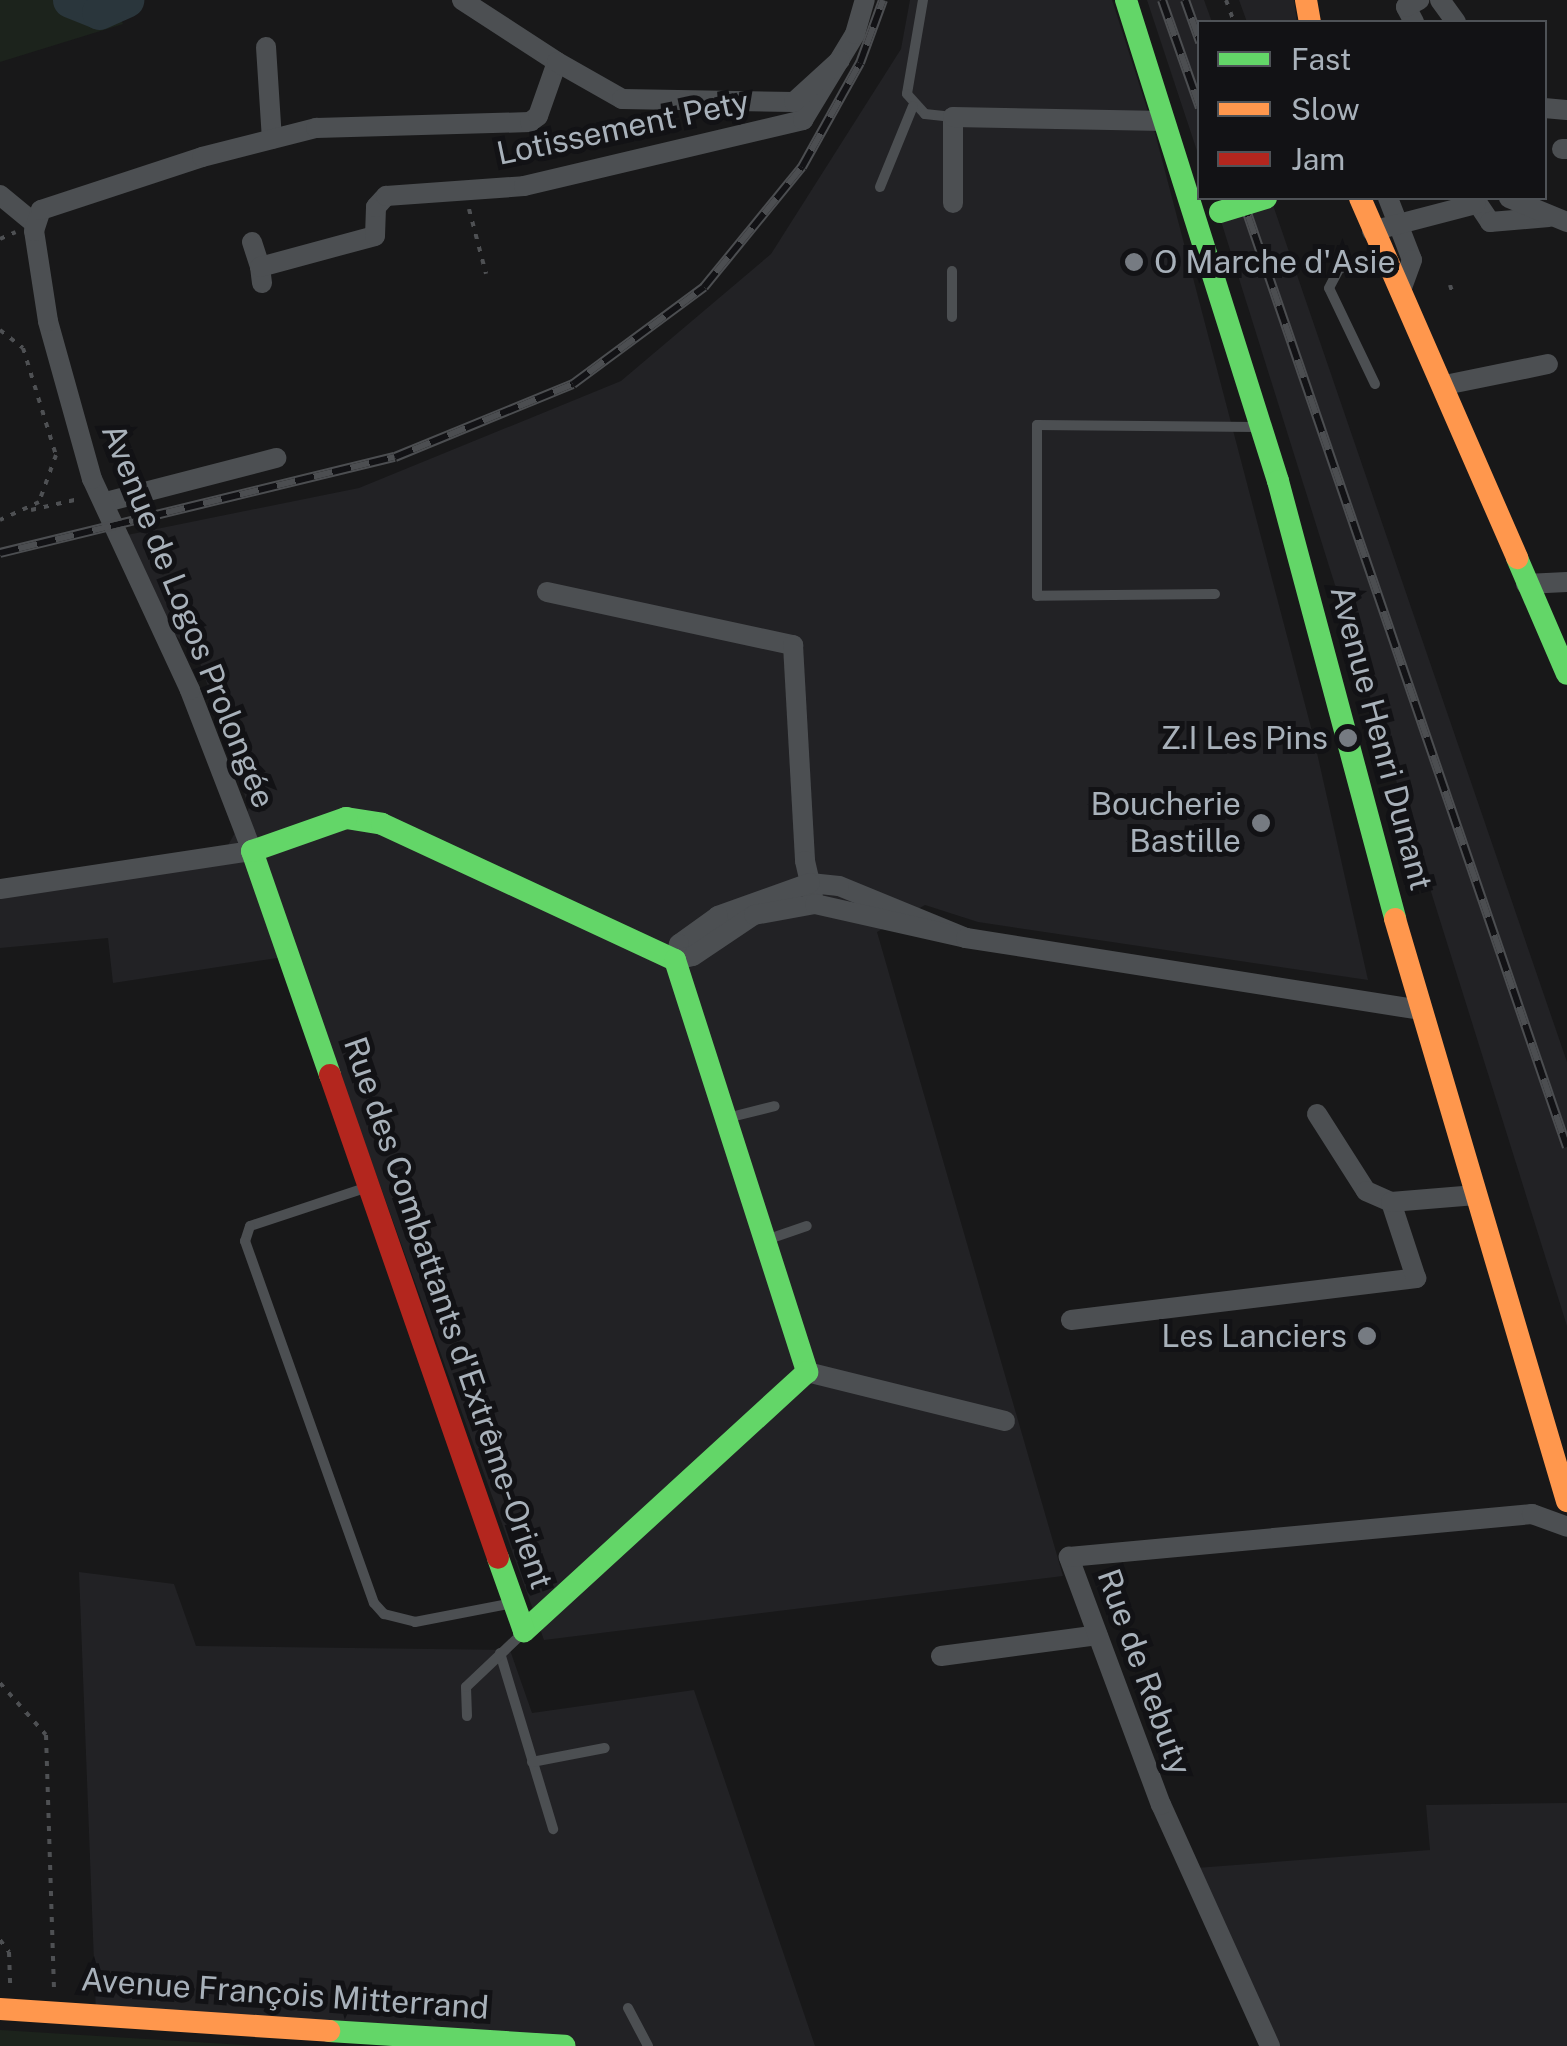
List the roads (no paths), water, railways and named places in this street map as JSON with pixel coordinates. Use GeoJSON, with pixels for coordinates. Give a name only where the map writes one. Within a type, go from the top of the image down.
{"type":"FeatureCollection","features":[{"type":"Feature","properties":{"kind":"street"},"geometry":{"type":"LineString","coordinates":[[462,0],[622,99],[794,102],[840,60]]}},
{"type":"Feature","properties":{"kind":"street","name":"Lotissement Pety"},"geometry":{"type":"LineString","coordinates":[[252,242],[261,275],[370,238],[378,230],[376,206],[386,196],[546,182],[803,120],[840,60],[866,0]]}},
{"type":"Feature","properties":{"kind":"street","name":"Avenue Henri Dunant"},"geometry":{"type":"LineString","coordinates":[[1126,0],[1262,428],[1420,1010],[1566,1498]]}},
{"type":"Feature","properties":{"kind":"street"},"geometry":{"type":"LineString","coordinates":[[1413,20],[1406,7],[1419,0]]}},
{"type":"Feature","properties":{"kind":"street"},"geometry":{"type":"LineString","coordinates":[[266,47],[272,140]]}},
{"type":"Feature","properties":{"kind":"street"},"geometry":{"type":"LineString","coordinates":[[0,195],[34,224],[48,205],[326,128],[530,122],[538,116],[557,62]]}},
{"type":"Feature","properties":{"kind":"street"},"geometry":{"type":"LineString","coordinates":[[953,202],[953,116],[1164,120]]}},
{"type":"Feature","properties":{"kind":"street"},"geometry":{"type":"LineString","coordinates":[[1196,220],[1259,200]]}},
{"type":"Feature","properties":{"kind":"street"},"geometry":{"type":"LineString","coordinates":[[1341,200],[1378,242]]}},
{"type":"Feature","properties":{"kind":"street"},"geometry":{"type":"LineString","coordinates":[[1361,200],[1445,385],[1526,584],[1566,670]]}},
{"type":"Feature","properties":{"kind":"street"},"geometry":{"type":"LineString","coordinates":[[1389,200],[1413,268],[1401,291]]}},
{"type":"Feature","properties":{"kind":"street"},"geometry":{"type":"LineString","coordinates":[[1514,200],[1558,219]]}},
{"type":"Feature","properties":{"kind":"street"},"geometry":{"type":"LineString","coordinates":[[1378,242],[1398,224],[1432,221],[1475,201],[1496,224],[1558,219]]}},
{"type":"Feature","properties":{"kind":"street","name":"Avenue de Logos Prolongée"},"geometry":{"type":"LineString","coordinates":[[34,224],[52,341],[92,479],[106,502],[252,851]]}},
{"type":"Feature","properties":{"kind":"street"},"geometry":{"type":"LineString","coordinates":[[1445,385],[1514,366],[1548,364]]}},
{"type":"Feature","properties":{"kind":"street"},"geometry":{"type":"LineString","coordinates":[[106,502],[276,458]]}},
{"type":"Feature","properties":{"kind":"street"},"geometry":{"type":"LineString","coordinates":[[1526,584],[1567,582]]}},
{"type":"Feature","properties":{"kind":"street"},"geometry":{"type":"LineString","coordinates":[[547,592],[793,645],[813,894]]}},
{"type":"Feature","properties":{"kind":"street"},"geometry":{"type":"LineString","coordinates":[[0,890],[252,851],[346,818],[382,824],[675,960]]}},
{"type":"Feature","properties":{"kind":"street","name":"Rue des Combattants d'Extrême-Orient"},"geometry":{"type":"LineString","coordinates":[[252,851],[524,1631],[807,1372]]}},
{"type":"Feature","properties":{"kind":"street"},"geometry":{"type":"LineString","coordinates":[[1005,1422],[807,1372],[675,960],[679,944],[718,916],[838,886],[966,938],[1420,1010]]}},
{"type":"Feature","properties":{"kind":"street"},"geometry":{"type":"LineString","coordinates":[[1317,1114],[1366,1192],[1391,1202],[1476,1195]]}},
{"type":"Feature","properties":{"kind":"street"},"geometry":{"type":"LineString","coordinates":[[1071,1320],[1416,1278],[1391,1202]]}},
{"type":"Feature","properties":{"kind":"street","name":"Rue de Rebuty"},"geometry":{"type":"LineString","coordinates":[[1270,2046],[1161,1806],[1069,1557],[1532,1514],[1567,1526]]}},
{"type":"Feature","properties":{"kind":"street"},"geometry":{"type":"LineString","coordinates":[[941,1656],[1098,1636]]}},
{"type":"Feature","properties":{"kind":"street","name":"Avenue François Mitterrand"},"geometry":{"type":"LineString","coordinates":[[5,2009],[566,2046]]}},
{"type":"Feature","properties":{"kind":"lane"},"geometry":{"type":"LineString","coordinates":[[880,187],[914,106],[906,76],[923,0]]}},
{"type":"Feature","properties":{"kind":"lane"},"geometry":{"type":"LineString","coordinates":[[914,106],[925,114],[953,116]]}},
{"type":"Feature","properties":{"kind":"lane"},"geometry":{"type":"LineString","coordinates":[[1375,384],[1330,288],[1339,269],[1378,242]]}},
{"type":"Feature","properties":{"kind":"lane"},"geometry":{"type":"LineString","coordinates":[[952,272],[952,317]]}},
{"type":"Feature","properties":{"kind":"lane"},"geometry":{"type":"LineString","coordinates":[[1215,594],[1037,596],[1037,425],[1262,428]]}},
{"type":"Feature","properties":{"kind":"lane"},"geometry":{"type":"LineString","coordinates":[[726,1118],[775,1106]]}},
{"type":"Feature","properties":{"kind":"lane"},"geometry":{"type":"LineString","coordinates":[[369,1187],[250,1226],[245,1242],[374,1603],[384,1614],[414,1622],[514,1602]]}},
{"type":"Feature","properties":{"kind":"lane"},"geometry":{"type":"LineString","coordinates":[[765,1240],[808,1226]]}},
{"type":"Feature","properties":{"kind":"lane"},"geometry":{"type":"LineString","coordinates":[[468,1716],[466,1686],[524,1631]]}},
{"type":"Feature","properties":{"kind":"lane"},"geometry":{"type":"LineString","coordinates":[[500,1652],[553,1830]]}},
{"type":"Feature","properties":{"kind":"lane"},"geometry":{"type":"LineString","coordinates":[[532,1762],[605,1748]]}},
{"type":"Feature","properties":{"kind":"lane"},"geometry":{"type":"LineString","coordinates":[[628,2008],[648,2046]]}},
{"type":"Feature","properties":{"kind":"waterway"},"geometry":{"type":"LineString","coordinates":[[70,0],[99,12],[126,0]]}},
{"type":"Feature","properties":{"kind":"railway"},"geometry":{"type":"LineString","coordinates":[[0,553],[395,457],[573,384],[704,287],[802,167],[860,63],[883,0]]}},
{"type":"Feature","properties":{"kind":"railway"},"geometry":{"type":"LineString","coordinates":[[1162,0],[1197,99]]}},
{"type":"Feature","properties":{"kind":"railway"},"geometry":{"type":"LineString","coordinates":[[1185,0],[1197,34]]}},
{"type":"Feature","properties":{"kind":"railway"},"geometry":{"type":"LineString","coordinates":[[1243,200],[1567,1147]]}},
{"type":"Feature","properties":{"kind":"place","name":"O Marche d'Asie"},"geometry":{"type":"Point","coordinates":[1134,262]}},
{"type":"Feature","properties":{"kind":"place","name":"Z.I Les Pins"},"geometry":{"type":"Point","coordinates":[1348,738]}},
{"type":"Feature","properties":{"kind":"place","name":"Boucherie Bastille"},"geometry":{"type":"Point","coordinates":[1261,823]}},
{"type":"Feature","properties":{"kind":"place","name":"Les Lanciers"},"geometry":{"type":"Point","coordinates":[1367,1336]}}]}
